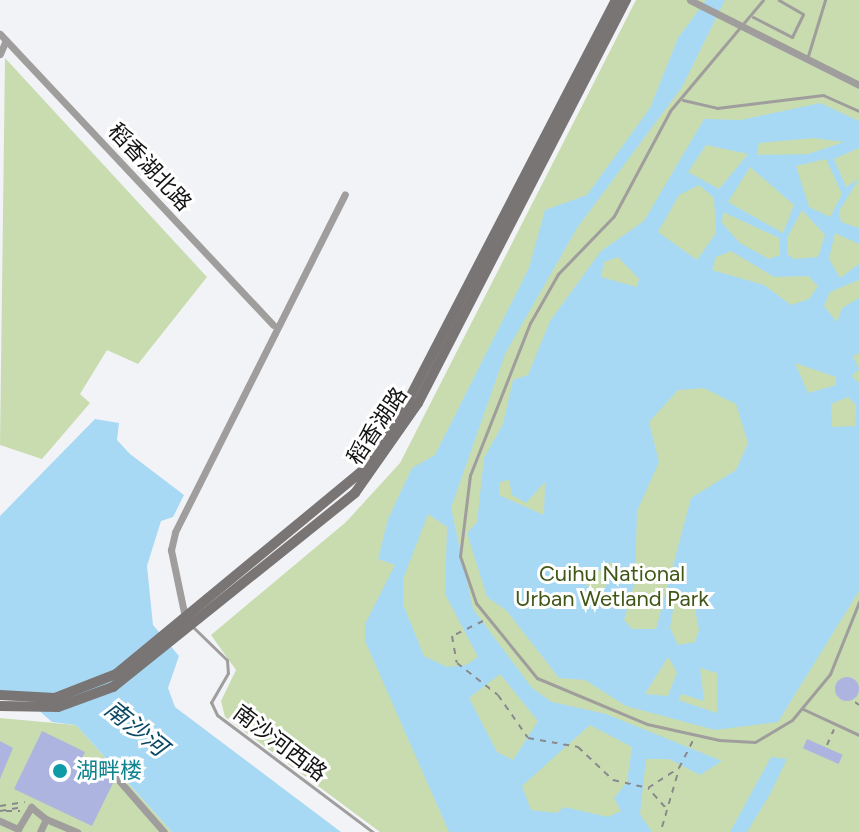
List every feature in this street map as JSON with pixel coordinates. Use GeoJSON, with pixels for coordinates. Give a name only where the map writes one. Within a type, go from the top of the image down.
{"type":"FeatureCollection","features":[{"type":"Feature","properties":{"kind":"street","name":"稻香湖路"},"geometry":{"type":"LineString","coordinates":[[190,625],[323,510],[393,430],[616,0]]}},
{"type":"Feature","properties":{"kind":"street","name":"稻香湖路"},"geometry":{"type":"LineString","coordinates":[[0,706],[40,709],[88,700],[190,625],[340,507],[398,439],[626,0]]}},
{"type":"Feature","properties":{"kind":"street"},"geometry":{"type":"LineString","coordinates":[[692,1],[859,85]]}},
{"type":"Feature","properties":{"kind":"street"},"geometry":{"type":"LineString","coordinates":[[0,54],[3,37]]}},
{"type":"Feature","properties":{"kind":"street","name":"稻香湖北路"},"geometry":{"type":"LineString","coordinates":[[3,37],[273,325]]}},
{"type":"Feature","properties":{"kind":"street"},"geometry":{"type":"LineString","coordinates":[[190,625],[171,550],[175,532],[273,325],[345,194]]}},
{"type":"Feature","properties":{"kind":"street","name":"稻香湖路"},"geometry":{"type":"LineString","coordinates":[[0,695],[81,691],[175,636]]}},
{"type":"Feature","properties":{"kind":"street"},"geometry":{"type":"LineString","coordinates":[[102,761],[164,832]]}},
{"type":"Feature","properties":{"kind":"street"},"geometry":{"type":"LineString","coordinates":[[0,819],[18,829],[27,810],[77,832]]}},
{"type":"Feature","properties":{"kind":"street"},"geometry":{"type":"LineString","coordinates":[[40,832],[46,819]]}},
{"type":"Feature","properties":{"kind":"lane"},"geometry":{"type":"LineString","coordinates":[[763,0],[745,28],[712,56],[683,100],[665,118],[614,216],[558,274],[524,334],[470,475],[460,556],[476,603],[497,633],[537,678],[647,724],[733,742],[766,739],[803,709],[834,666],[859,602]]}},
{"type":"Feature","properties":{"kind":"lane"},"geometry":{"type":"LineString","coordinates":[[753,17],[792,37],[803,14],[779,0]]}},
{"type":"Feature","properties":{"kind":"lane"},"geometry":{"type":"LineString","coordinates":[[807,59],[825,0]]}},
{"type":"Feature","properties":{"kind":"lane"},"geometry":{"type":"LineString","coordinates":[[683,100],[717,108],[823,95],[859,111]]}},
{"type":"Feature","properties":{"kind":"lane","name":"南沙河西路"},"geometry":{"type":"LineString","coordinates":[[190,625],[227,660],[228,673],[211,702],[217,715],[373,832]]}},
{"type":"Feature","properties":{"kind":"lane"},"geometry":{"type":"LineString","coordinates":[[803,709],[859,735]]}},
{"type":"Feature","properties":{"kind":"path"},"geometry":{"type":"LineString","coordinates":[[484,621],[451,637],[459,665],[480,686],[495,692],[531,739],[570,745],[623,783],[646,788],[665,807]]}},
{"type":"Feature","properties":{"kind":"path"},"geometry":{"type":"LineString","coordinates":[[855,702],[859,705]]}},
{"type":"Feature","properties":{"kind":"path"},"geometry":{"type":"LineString","coordinates":[[827,745],[836,725]]}},
{"type":"Feature","properties":{"kind":"path"},"geometry":{"type":"LineString","coordinates":[[662,827],[665,807],[690,746]]}},
{"type":"Feature","properties":{"kind":"path"},"geometry":{"type":"LineString","coordinates":[[646,788],[679,768]]}},
{"type":"Feature","properties":{"kind":"path"},"geometry":{"type":"LineString","coordinates":[[0,806],[21,800],[27,810],[0,811]]}},
{"type":"Feature","properties":{"kind":"path"},"geometry":{"type":"LineString","coordinates":[[0,819],[6,811]]}},
{"type":"Feature","properties":{"kind":"green space","name":"Cuihu National Urban Wetland Park"},"geometry":{"type":"Polygon","coordinates":[[[636,0],[859,0],[859,832],[380,832],[225,717],[221,701],[236,670],[211,635],[346,522],[400,463],[636,0]]]}},
{"type":"Feature","properties":{"kind":"green space"},"geometry":{"type":"Polygon","coordinates":[[[5,58],[207,277],[138,364],[107,350],[80,394],[90,403],[42,459],[0,445],[5,58]]]}},
{"type":"Feature","properties":{"kind":"green space"},"geometry":{"type":"Polygon","coordinates":[[[0,718],[76,725],[172,832],[0,832],[0,718]]]}},
{"type":"Feature","properties":{"kind":"water"},"geometry":{"type":"Polygon","coordinates":[[[706,0],[725,0],[682,87],[577,228],[505,354],[451,508],[473,609],[532,688],[552,702],[606,714],[722,761],[700,775],[669,759],[646,759],[640,814],[652,832],[449,832],[365,641],[365,624],[395,565],[378,559],[388,519],[412,468],[435,455],[529,268],[545,210],[587,195],[650,108],[678,38],[706,0]],[[428,514],[403,579],[403,604],[424,656],[447,667],[466,665],[478,657],[445,594],[447,527],[428,514]],[[500,674],[469,698],[497,752],[513,760],[538,721],[500,674]],[[590,725],[522,786],[531,810],[557,813],[564,807],[608,817],[621,811],[614,798],[627,782],[632,747],[590,725]]]}},
{"type":"Feature","properties":{"kind":"water"},"geometry":{"type":"Polygon","coordinates":[[[820,103],[859,121],[859,148],[834,159],[846,187],[859,179],[839,211],[841,222],[859,228],[859,244],[835,233],[829,259],[840,278],[859,264],[859,280],[830,292],[824,306],[837,322],[842,308],[859,298],[859,353],[853,356],[859,369],[852,376],[859,383],[859,591],[778,722],[715,730],[626,706],[585,680],[559,678],[506,610],[487,597],[467,533],[477,522],[484,458],[503,424],[513,380],[528,375],[550,321],[601,251],[644,221],[704,119],[741,120],[820,103]],[[813,138],[759,143],[757,155],[808,154],[844,142],[813,138]],[[706,145],[688,172],[719,189],[748,154],[706,145]],[[826,159],[796,166],[809,207],[830,217],[842,194],[826,159]],[[750,167],[728,202],[783,233],[794,205],[750,167]],[[699,185],[679,195],[658,232],[697,260],[716,233],[714,198],[699,185]],[[802,210],[788,236],[787,254],[794,259],[818,257],[825,235],[802,210]],[[723,212],[722,223],[740,243],[769,259],[780,255],[779,238],[723,212]],[[731,251],[716,257],[712,270],[764,285],[791,305],[809,299],[818,286],[808,276],[774,277],[731,251]],[[618,257],[604,262],[601,277],[637,287],[639,279],[618,257]],[[795,363],[808,393],[836,385],[836,377],[795,363]],[[704,388],[678,390],[649,422],[659,462],[637,511],[635,581],[624,620],[632,629],[656,629],[691,498],[736,470],[748,443],[736,404],[704,388]],[[848,397],[831,404],[832,427],[855,426],[856,405],[848,397]],[[509,480],[500,482],[499,495],[544,515],[545,482],[526,503],[512,495],[509,480]],[[611,562],[584,582],[606,609],[603,590],[616,570],[611,562]],[[682,596],[675,598],[670,628],[678,645],[695,642],[699,630],[694,604],[682,596]],[[668,657],[645,694],[668,696],[677,672],[668,657]],[[700,668],[704,701],[682,694],[678,700],[717,713],[717,673],[700,668]]]}},
{"type":"Feature","properties":{"kind":"water","name":"南沙河"},"geometry":{"type":"Polygon","coordinates":[[[95,419],[119,423],[117,440],[130,454],[184,495],[173,517],[161,521],[147,566],[153,625],[179,656],[168,688],[175,707],[341,832],[172,832],[76,725],[52,722],[28,701],[0,690],[0,516],[95,419]]]}},
{"type":"Feature","properties":{"kind":"water"},"geometry":{"type":"Polygon","coordinates":[[[771,757],[787,759],[770,794],[747,832],[730,832],[771,757]]]}},
{"type":"Feature","properties":{"kind":"building"},"geometry":{"type":"Polygon","coordinates":[[[847,677],[856,680],[859,689],[856,698],[847,701],[838,698],[835,689],[838,680],[847,677]]]}},
{"type":"Feature","properties":{"kind":"building","name":"湖畔楼"},"geometry":{"type":"Polygon","coordinates":[[[42,731],[85,752],[80,762],[115,779],[92,826],[14,789],[42,731]]]}},
{"type":"Feature","properties":{"kind":"building"},"geometry":{"type":"Polygon","coordinates":[[[807,739],[843,755],[839,764],[803,748],[807,739]]]}},
{"type":"Feature","properties":{"kind":"building"},"geometry":{"type":"Polygon","coordinates":[[[0,741],[13,748],[0,779],[0,741]]]}},
{"type":"Feature","properties":{"kind":"place","name":"湖畔楼"},"geometry":{"type":"Point","coordinates":[60,771]}}]}
